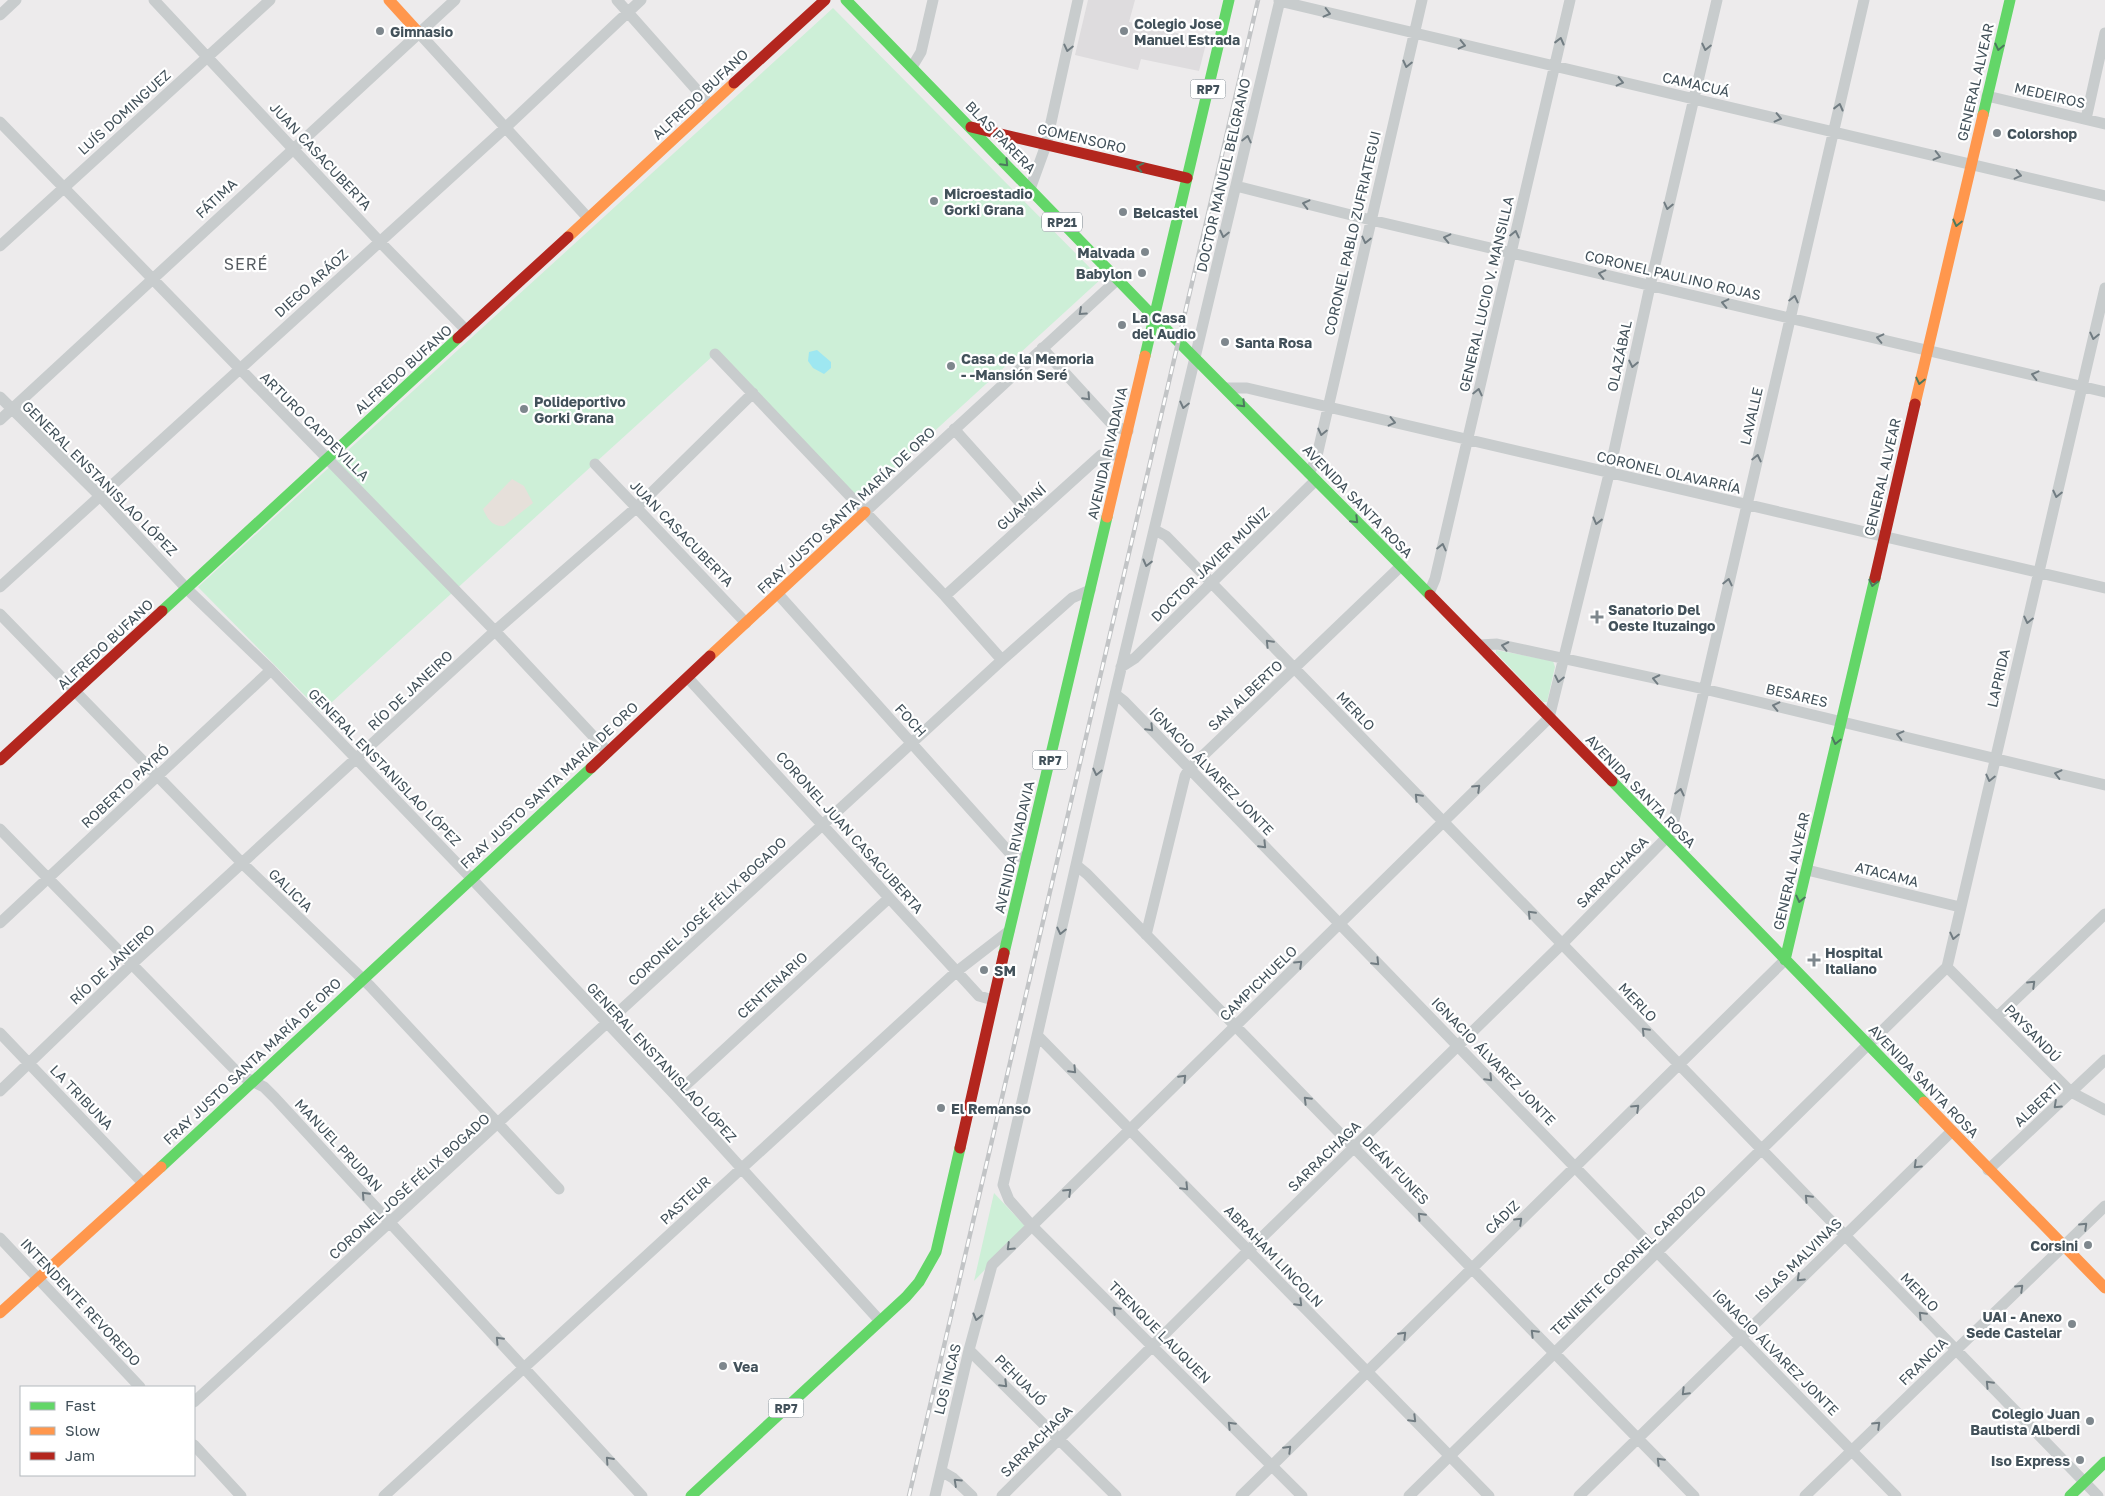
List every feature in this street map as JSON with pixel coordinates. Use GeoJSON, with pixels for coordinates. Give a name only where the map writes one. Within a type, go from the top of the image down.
{"type":"FeatureCollection","features":[{"type":"Feature","properties":{"kind":"street"},"geometry":{"type":"LineString","coordinates":[[0,15],[16,0]]}},
{"type":"Feature","properties":{"kind":"street","name":"JUAN CASACUBERTA"},"geometry":{"type":"LineString","coordinates":[[154,0],[380,242],[467,331]]}},
{"type":"Feature","properties":{"kind":"street","name":"LUÍS DOMINGUEZ"},"geometry":{"type":"LineString","coordinates":[[0,246],[270,0]]}},
{"type":"Feature","properties":{"kind":"street"},"geometry":{"type":"LineString","coordinates":[[388,0],[588,218]]}},
{"type":"Feature","properties":{"kind":"street","name":"FÁTIMA"},"geometry":{"type":"LineString","coordinates":[[0,420],[292,148],[455,0]]}},
{"type":"Feature","properties":{"kind":"street"},"geometry":{"type":"LineString","coordinates":[[616,0],[710,105]]}},
{"type":"Feature","properties":{"kind":"street","name":"DIEGO ARÁOZ"},"geometry":{"type":"LineString","coordinates":[[0,587],[99,495],[380,242],[641,0]]}},
{"type":"Feature","properties":{"kind":"street","name":"ALFREDO BUFANO"},"geometry":{"type":"LineString","coordinates":[[0,760],[825,0]]}},
{"type":"Feature","properties":{"kind":"street","name":"BLAS PARERA"},"geometry":{"type":"LineString","coordinates":[[846,0],[1154,317]]}},
{"type":"Feature","properties":{"kind":"street"},"geometry":{"type":"LineString","coordinates":[[912,67],[921,52],[933,0]]}},
{"type":"Feature","properties":{"kind":"street"},"geometry":{"type":"LineString","coordinates":[[1030,189],[1046,146],[1078,0]]}},
{"type":"Feature","properties":{"kind":"street","name":"RP7"},"geometry":{"type":"LineString","coordinates":[[1154,317],[1229,0]]}},
{"type":"Feature","properties":{"kind":"street","name":"CAMACUÁ"},"geometry":{"type":"LineString","coordinates":[[1280,0],[1414,34],[1833,130],[2105,196]]}},
{"type":"Feature","properties":{"kind":"street","name":"DOCTOR MANUEL BELGRANO"},"geometry":{"type":"LineString","coordinates":[[1194,357],[1280,0]]}},
{"type":"Feature","properties":{"kind":"street","name":"CORONEL PABLO ZUFRIATEGUI"},"geometry":{"type":"LineString","coordinates":[[1313,477],[1422,0]]}},
{"type":"Feature","properties":{"kind":"street","name":"GENERAL LUCIO V. MANSILLA"},"geometry":{"type":"LineString","coordinates":[[1429,594],[1435,579],[1570,0]]}},
{"type":"Feature","properties":{"kind":"street","name":"OLAZÁBAL"},"geometry":{"type":"LineString","coordinates":[[1549,718],[1609,474],[1650,286],[1717,0]]}},
{"type":"Feature","properties":{"kind":"street","name":"LAVALLE"},"geometry":{"type":"LineString","coordinates":[[1667,838],[1672,827],[1864,0]]}},
{"type":"Feature","properties":{"kind":"street","name":"GENERAL ALVEAR"},"geometry":{"type":"LineString","coordinates":[[1785,960],[2010,0]]}},
{"type":"Feature","properties":{"kind":"street"},"geometry":{"type":"LineString","coordinates":[[2086,119],[2105,33]]}},
{"type":"Feature","properties":{"kind":"street","name":"MEDEIROS"},"geometry":{"type":"LineString","coordinates":[[1988,96],[2105,124]]}},
{"type":"Feature","properties":{"kind":"street","name":"ARTURO CAPDEVILLA"},"geometry":{"type":"LineString","coordinates":[[0,122],[238,369],[495,631],[608,752]]}},
{"type":"Feature","properties":{"kind":"street","name":"GOMENSORO"},"geometry":{"type":"LineString","coordinates":[[971,127],[1187,178]]}},
{"type":"Feature","properties":{"kind":"street","name":"CORONEL PAULINO ROJAS"},"geometry":{"type":"LineString","coordinates":[[1236,186],[1371,220],[2105,392]]}},
{"type":"Feature","properties":{"kind":"street","name":"FRAY JUSTO SANTA MARÍA DE ORO"},"geometry":{"type":"LineString","coordinates":[[0,1313],[253,1083],[362,979],[1118,279]]}},
{"type":"Feature","properties":{"kind":"street","name":"LAPRIDA"},"geometry":{"type":"LineString","coordinates":[[1947,967],[2105,288]]}},
{"type":"Feature","properties":{"kind":"street","name":"AVENIDA SANTA ROSA"},"geometry":{"type":"LineString","coordinates":[[1154,317],[1480,645],[1988,1170],[2105,1288]]}},
{"type":"Feature","properties":{"kind":"street","name":"AVENIDA RIVADAVIA"},"geometry":{"type":"LineString","coordinates":[[880,1321],[906,1297],[929,1267],[936,1252],[993,1000],[1154,317]]}},
{"type":"Feature","properties":{"kind":"street"},"geometry":{"type":"LineString","coordinates":[[1042,348],[1109,421],[1117,427],[1128,430]]}},
{"type":"Feature","properties":{"kind":"street"},"geometry":{"type":"LineString","coordinates":[[715,354],[945,596],[1002,660]]}},
{"type":"Feature","properties":{"kind":"street"},"geometry":{"type":"LineString","coordinates":[[1038,1036],[1121,667],[1155,530],[1194,357]]}},
{"type":"Feature","properties":{"kind":"street","name":"CORONEL OLAVARRÍA"},"geometry":{"type":"LineString","coordinates":[[1226,388],[1247,388],[1328,406],[1609,474],[1884,535],[2105,588]]}},
{"type":"Feature","properties":{"kind":"street","name":"RÍO DE JANEIRO"},"geometry":{"type":"LineString","coordinates":[[0,1091],[132,964],[495,631],[637,507],[752,393]]}},
{"type":"Feature","properties":{"kind":"street","name":"GENERAL ENSTANISLAO LÓPEZ"},"geometry":{"type":"LineString","coordinates":[[0,397],[99,495],[187,588],[271,670],[472,878],[675,1095],[740,1169],[880,1321]]}},
{"type":"Feature","properties":{"kind":"street"},"geometry":{"type":"LineString","coordinates":[[954,429],[1033,517]]}},
{"type":"Feature","properties":{"kind":"street","name":"GUAMINÍ"},"geometry":{"type":"LineString","coordinates":[[945,596],[1101,455],[1122,456]]}},
{"type":"Feature","properties":{"kind":"street","name":"JUAN CASACUBERTA"},"geometry":{"type":"LineString","coordinates":[[595,464],[746,623]]}},
{"type":"Feature","properties":{"kind":"street","name":"DOCTOR JAVIER MUÑIZ"},"geometry":{"type":"LineString","coordinates":[[1121,667],[1135,658],[1211,584],[1313,477]]}},
{"type":"Feature","properties":{"kind":"street","name":"MERLO"},"geometry":{"type":"LineString","coordinates":[[1155,530],[1166,536],[2098,1496]]}},
{"type":"Feature","properties":{"kind":"street","name":"SAN ALBERTO"},"geometry":{"type":"LineString","coordinates":[[1146,935],[1185,776],[1189,769],[1260,698],[1295,669],[1400,566]]}},
{"type":"Feature","properties":{"kind":"street","name":"CORONEL JOSÉ FÉLIX BOGADO"},"geometry":{"type":"LineString","coordinates":[[195,1401],[499,1124],[1002,660],[1072,598],[1090,590]]}},
{"type":"Feature","properties":{"kind":"street","name":"FOCH"},"geometry":{"type":"LineString","coordinates":[[778,594],[1009,852],[1026,859]]}},
{"type":"Feature","properties":{"kind":"street","name":"GALICIA"},"geometry":{"type":"LineString","coordinates":[[0,614],[243,864],[362,979],[559,1190]]}},
{"type":"Feature","properties":{"kind":"street","name":"BESARES"},"geometry":{"type":"LineString","coordinates":[[1480,645],[1497,644],[1704,689],[2105,785]]}},
{"type":"Feature","properties":{"kind":"street","name":"ROBERTO PAYRÓ"},"geometry":{"type":"LineString","coordinates":[[0,923],[271,670]]}},
{"type":"Feature","properties":{"kind":"street","name":"CORONEL JUAN CASACUBERTA"},"geometry":{"type":"LineString","coordinates":[[688,678],[956,972],[979,996],[993,1000]]}},
{"type":"Feature","properties":{"kind":"street","name":"IGNACIO ÁLVAREZ JONTE"},"geometry":{"type":"LineString","coordinates":[[1115,694],[1124,701],[1896,1496]]}},
{"type":"Feature","properties":{"kind":"street","name":"CAMPICHUELO"},"geometry":{"type":"LineString","coordinates":[[989,1270],[1549,718]]}},
{"type":"Feature","properties":{"kind":"street","name":"MANUEL PRUDAN"},"geometry":{"type":"LineString","coordinates":[[0,829],[240,1074],[253,1083],[264,1087],[275,1098],[642,1496]]}},
{"type":"Feature","properties":{"kind":"street","name":"SARRACHAGA"},"geometry":{"type":"LineString","coordinates":[[1002,1496],[1248,1251],[1561,945],[1667,838]]}},
{"type":"Feature","properties":{"kind":"street","name":"DEÁN FUNES"},"geometry":{"type":"LineString","coordinates":[[1076,866],[1087,874],[1694,1496]]}},
{"type":"Feature","properties":{"kind":"street","name":"ATACAMA"},"geometry":{"type":"LineString","coordinates":[[1807,870],[1960,907]]}},
{"type":"Feature","properties":{"kind":"street","name":"CENTENARIO"},"geometry":{"type":"LineString","coordinates":[[675,1095],[889,898]]}},
{"type":"Feature","properties":{"kind":"street"},"geometry":{"type":"LineString","coordinates":[[1997,1017],[2105,914]]}},
{"type":"Feature","properties":{"kind":"street","name":"PASTEUR"},"geometry":{"type":"LineString","coordinates":[[384,1496],[956,972],[1010,930]]}},
{"type":"Feature","properties":{"kind":"street","name":"CÁDIZ"},"geometry":{"type":"LineString","coordinates":[[1241,1496],[1470,1268],[1679,1066],[1785,960]]}},
{"type":"Feature","properties":{"kind":"street"},"geometry":{"type":"LineString","coordinates":[[1868,1045],[1947,967]]}},
{"type":"Feature","properties":{"kind":"street","name":"PAYSANDÚ"},"geometry":{"type":"LineString","coordinates":[[1947,967],[2071,1092],[2105,1110]]}},
{"type":"Feature","properties":{"kind":"street","name":"LA TRIBUNA"},"geometry":{"type":"LineString","coordinates":[[0,1033],[142,1182]]}},
{"type":"Feature","properties":{"kind":"street","name":"ABRAHAM LINCOLN"},"geometry":{"type":"LineString","coordinates":[[1038,1036],[1489,1496]]}},
{"type":"Feature","properties":{"kind":"street","name":"TRENQUE LAUQUEN"},"geometry":{"type":"LineString","coordinates":[[1038,1036],[1003,1185],[1010,1200],[1032,1226],[1302,1496]]}},
{"type":"Feature","properties":{"kind":"street","name":"TENIENTE CORONEL CARDOZO"},"geometry":{"type":"LineString","coordinates":[[1409,1496],[1868,1045]]}},
{"type":"Feature","properties":{"kind":"street","name":"ALBERTI"},"geometry":{"type":"LineString","coordinates":[[1988,1170],[2105,1060]]}},
{"type":"Feature","properties":{"kind":"street","name":"ISLAS MALVINAS"},"geometry":{"type":"LineString","coordinates":[[1579,1496],[1952,1131]]}},
{"type":"Feature","properties":{"kind":"street","name":"FRANCIA"},"geometry":{"type":"LineString","coordinates":[[1805,1496],[2105,1206]]}},
{"type":"Feature","properties":{"kind":"street","name":"INTENDENTE REVOREDO"},"geometry":{"type":"LineString","coordinates":[[0,1238],[39,1276],[139,1386]]}},
{"type":"Feature","properties":{"kind":"street","name":"LOS INCAS"},"geometry":{"type":"LineString","coordinates":[[935,1496],[989,1270]]}},
{"type":"Feature","properties":{"kind":"street","name":"RP7"},"geometry":{"type":"LineString","coordinates":[[691,1496],[880,1321]]}},
{"type":"Feature","properties":{"kind":"street","name":"PEHUAJÓ"},"geometry":{"type":"LineString","coordinates":[[969,1350],[1116,1496]]}},
{"type":"Feature","properties":{"kind":"street"},"geometry":{"type":"LineString","coordinates":[[195,1446],[241,1496]]}},
{"type":"Feature","properties":{"kind":"street"},"geometry":{"type":"LineString","coordinates":[[2070,1496],[2105,1462]]}},
{"type":"Feature","properties":{"kind":"street"},"geometry":{"type":"LineString","coordinates":[[941,1471],[953,1478],[972,1496]]}},
{"type":"Feature","properties":{"kind":"shaded area","name":"Colegio Jose Manuel Estrada"},"geometry":{"type":"Polygon","coordinates":[[[1088,0],[1135,0],[1129,22],[1207,40],[1199,71],[1141,59],[1138,70],[1075,55],[1088,0]]]}},
{"type":"Feature","properties":{"kind":"green space","name":"Polideportivo Gorki Grana"},"geometry":{"type":"Polygon","coordinates":[[[833,8],[1101,279],[858,501],[715,354],[321,712],[198,587],[833,8]]]}},
{"type":"Feature","properties":{"kind":"green space"},"geometry":{"type":"Polygon","coordinates":[[[1496,650],[1553,661],[1555,667],[1547,702],[1543,702],[1496,653],[1496,650]]]}},
{"type":"Feature","properties":{"kind":"green space"},"geometry":{"type":"Polygon","coordinates":[[[994,1193],[1026,1227],[974,1281],[994,1193]]]}},
{"type":"Feature","properties":{"kind":"sand"},"geometry":{"type":"Polygon","coordinates":[[[512,479],[524,486],[533,503],[504,526],[496,525],[488,519],[483,509],[512,479]]]}},
{"type":"Feature","properties":{"kind":"water"},"geometry":{"type":"Polygon","coordinates":[[[817,350],[831,362],[831,368],[824,374],[813,368],[808,361],[809,352],[817,350]]]}},
{"type":"Feature","properties":{"kind":"railway"},"geometry":{"type":"LineString","coordinates":[[909,1496],[1258,0]]}},
{"type":"Feature","properties":{"kind":"traffic: fast"},"geometry":{"type":"LineString","coordinates":[[846,0],[1154,317]]}},
{"type":"Feature","properties":{"kind":"traffic: fast"},"geometry":{"type":"LineString","coordinates":[[1145,356],[1229,0]]}},
{"type":"Feature","properties":{"kind":"traffic: fast"},"geometry":{"type":"LineString","coordinates":[[1983,115],[2010,0]]}},
{"type":"Feature","properties":{"kind":"traffic: fast"},"geometry":{"type":"LineString","coordinates":[[1154,317],[1430,595]]}},
{"type":"Feature","properties":{"kind":"traffic: fast"},"geometry":{"type":"LineString","coordinates":[[162,611],[458,338]]}},
{"type":"Feature","properties":{"kind":"traffic: fast"},"geometry":{"type":"LineString","coordinates":[[1004,953],[1107,517]]}},
{"type":"Feature","properties":{"kind":"traffic: fast"},"geometry":{"type":"LineString","coordinates":[[1785,960],[1875,578]]}},
{"type":"Feature","properties":{"kind":"traffic: fast"},"geometry":{"type":"LineString","coordinates":[[161,1167],[591,768]]}},
{"type":"Feature","properties":{"kind":"traffic: fast"},"geometry":{"type":"LineString","coordinates":[[1612,781],[1924,1102]]}},
{"type":"Feature","properties":{"kind":"traffic: fast"},"geometry":{"type":"LineString","coordinates":[[691,1496],[906,1297],[919,1282],[936,1252],[960,1148]]}},
{"type":"Feature","properties":{"kind":"traffic: fast"},"geometry":{"type":"LineString","coordinates":[[2070,1496],[2105,1462]]}},
{"type":"Feature","properties":{"kind":"traffic: slow"},"geometry":{"type":"LineString","coordinates":[[389,0],[419,33]]}},
{"type":"Feature","properties":{"kind":"traffic: slow"},"geometry":{"type":"LineString","coordinates":[[568,237],[734,83]]}},
{"type":"Feature","properties":{"kind":"traffic: slow"},"geometry":{"type":"LineString","coordinates":[[1915,404],[1983,115]]}},
{"type":"Feature","properties":{"kind":"traffic: slow"},"geometry":{"type":"LineString","coordinates":[[1107,517],[1145,356]]}},
{"type":"Feature","properties":{"kind":"traffic: slow"},"geometry":{"type":"LineString","coordinates":[[710,656],[865,512]]}},
{"type":"Feature","properties":{"kind":"traffic: slow"},"geometry":{"type":"LineString","coordinates":[[1924,1102],[2105,1288]]}},
{"type":"Feature","properties":{"kind":"traffic: slow"},"geometry":{"type":"LineString","coordinates":[[0,1313],[161,1167]]}},
{"type":"Feature","properties":{"kind":"traffic: jam"},"geometry":{"type":"LineString","coordinates":[[734,83],[825,0]]}},
{"type":"Feature","properties":{"kind":"traffic: jam"},"geometry":{"type":"LineString","coordinates":[[971,127],[1187,178]]}},
{"type":"Feature","properties":{"kind":"traffic: jam"},"geometry":{"type":"LineString","coordinates":[[458,338],[568,237]]}},
{"type":"Feature","properties":{"kind":"traffic: jam"},"geometry":{"type":"LineString","coordinates":[[1875,578],[1915,404]]}},
{"type":"Feature","properties":{"kind":"traffic: jam"},"geometry":{"type":"LineString","coordinates":[[1430,595],[1612,781]]}},
{"type":"Feature","properties":{"kind":"traffic: jam"},"geometry":{"type":"LineString","coordinates":[[0,760],[162,611]]}},
{"type":"Feature","properties":{"kind":"traffic: jam"},"geometry":{"type":"LineString","coordinates":[[591,768],[710,656]]}},
{"type":"Feature","properties":{"kind":"traffic: jam"},"geometry":{"type":"LineString","coordinates":[[960,1148],[1004,953]]}},
{"type":"Feature","properties":{"kind":"place","name":"Gimnasio"},"geometry":{"type":"Point","coordinates":[380,31]}},
{"type":"Feature","properties":{"kind":"place","name":"Colegio Jose Manuel Estrada"},"geometry":{"type":"Point","coordinates":[1124,31]}},
{"type":"Feature","properties":{"kind":"place","name":"Colorshop"},"geometry":{"type":"Point","coordinates":[1997,133]}},
{"type":"Feature","properties":{"kind":"place","name":"Microestadio Gorki Grana"},"geometry":{"type":"Point","coordinates":[934,201]}},
{"type":"Feature","properties":{"kind":"place","name":"Belcastel"},"geometry":{"type":"Point","coordinates":[1123,212]}},
{"type":"Feature","properties":{"kind":"place","name":"Malvada"},"geometry":{"type":"Point","coordinates":[1145,252]}},
{"type":"Feature","properties":{"kind":"place","name":"Babylon"},"geometry":{"type":"Point","coordinates":[1142,273]}},
{"type":"Feature","properties":{"kind":"place","name":"La Casa del Audio"},"geometry":{"type":"Point","coordinates":[1122,325]}},
{"type":"Feature","properties":{"kind":"place","name":"Santa Rosa"},"geometry":{"type":"Point","coordinates":[1225,342]}},
{"type":"Feature","properties":{"kind":"place","name":"Casa de la Memoria - -Mansión Seré"},"geometry":{"type":"Point","coordinates":[951,366]}},
{"type":"Feature","properties":{"kind":"place","name":"Polideportivo Gorki Grana"},"geometry":{"type":"Point","coordinates":[524,409]}},
{"type":"Feature","properties":{"kind":"place","name":"Sanatorio Del Oeste Ituzaingo"},"geometry":{"type":"Point","coordinates":[1597,617]}},
{"type":"Feature","properties":{"kind":"place","name":"Hospital Italiano"},"geometry":{"type":"Point","coordinates":[1814,960]}},
{"type":"Feature","properties":{"kind":"place","name":"SM"},"geometry":{"type":"Point","coordinates":[984,970]}},
{"type":"Feature","properties":{"kind":"place","name":"El Remanso"},"geometry":{"type":"Point","coordinates":[941,1108]}},
{"type":"Feature","properties":{"kind":"place","name":"Corsini"},"geometry":{"type":"Point","coordinates":[2088,1245]}},
{"type":"Feature","properties":{"kind":"place","name":"UAI - Anexo Sede Castelar"},"geometry":{"type":"Point","coordinates":[2072,1324]}},
{"type":"Feature","properties":{"kind":"place","name":"Vea"},"geometry":{"type":"Point","coordinates":[723,1366]}},
{"type":"Feature","properties":{"kind":"place","name":"Colegio Juan Bautista Alberdi"},"geometry":{"type":"Point","coordinates":[2090,1421]}},
{"type":"Feature","properties":{"kind":"place","name":"Iso Express"},"geometry":{"type":"Point","coordinates":[2080,1460]}},
{"type":"Feature","properties":{"kind":"district","name":"SERÉ"},"geometry":{"type":"Point","coordinates":[246,264]}}]}
